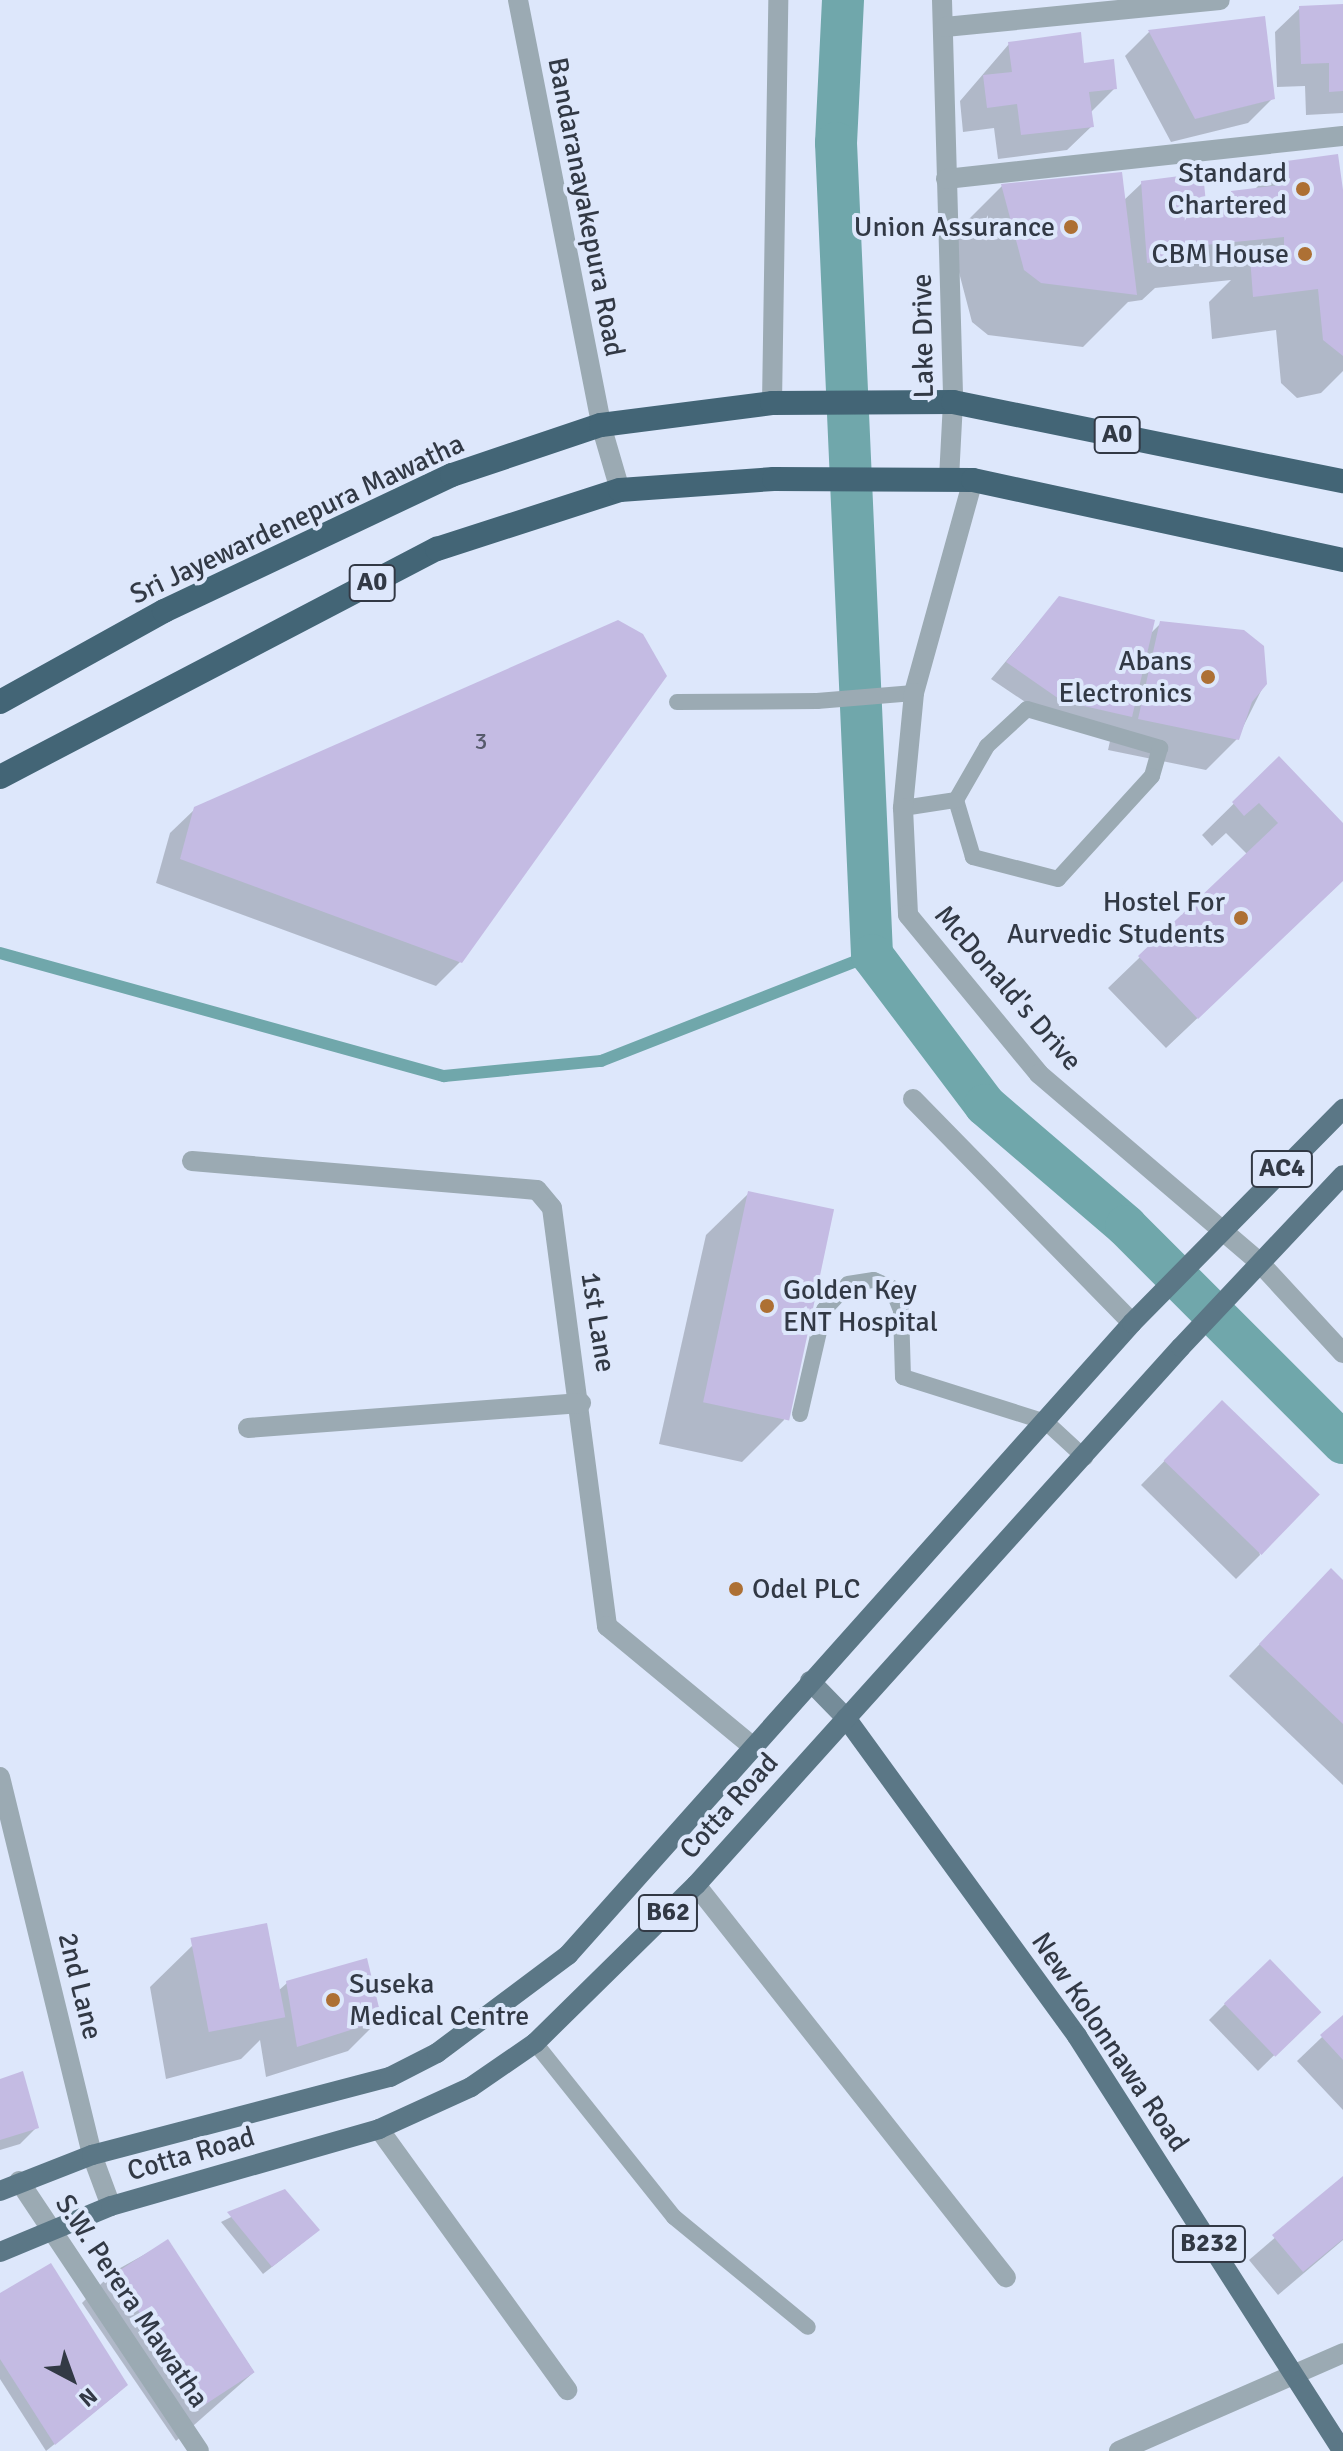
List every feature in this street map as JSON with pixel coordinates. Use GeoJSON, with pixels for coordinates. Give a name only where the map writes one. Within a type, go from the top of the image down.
{"type":"FeatureCollection","features":[{"type":"Feature","properties":{"kind":"highway","name":"Sri Jayewardenepura Mawatha"},"geometry":{"type":"LineString","coordinates":[[0,702],[164,611],[452,475],[601,425],[772,403],[889,399],[953,402],[1343,481]]}},
{"type":"Feature","properties":{"kind":"highway","name":"A0"},"geometry":{"type":"LineString","coordinates":[[0,777],[437,549],[620,490],[774,479],[961,479],[1343,560]]}},
{"type":"Feature","properties":{"kind":"main road","name":"AC4"},"geometry":{"type":"LineString","coordinates":[[1138,1316],[1343,1109]]}},
{"type":"Feature","properties":{"kind":"main road","name":"AC4"},"geometry":{"type":"LineString","coordinates":[[1181,1347],[1343,1175]]}},
{"type":"Feature","properties":{"kind":"main road","name":"Cotta Road"},"geometry":{"type":"LineString","coordinates":[[0,2191],[92,2155],[390,2077],[437,2053],[568,1955],[751,1745],[1046,1422],[1138,1316]]}},
{"type":"Feature","properties":{"kind":"main road","name":"Cotta Road"},"geometry":{"type":"LineString","coordinates":[[0,2252],[47,2228],[111,2206],[379,2129],[471,2087],[535,2043],[696,1885],[1085,1458],[1181,1347]]}},
{"type":"Feature","properties":{"kind":"main road","name":"New Kolonnawa Road"},"geometry":{"type":"LineString","coordinates":[[810,1681],[846,1718],[1077,2036],[1342,2451]]}},
{"type":"Feature","properties":{"kind":"street","name":"Bandaranayakepura Road"},"geometry":{"type":"LineString","coordinates":[[518,0],[601,425],[620,490]]}},
{"type":"Feature","properties":{"kind":"street"},"geometry":{"type":"LineString","coordinates":[[772,403],[778,0]]}},
{"type":"Feature","properties":{"kind":"street","name":"Lake Drive"},"geometry":{"type":"LineString","coordinates":[[942,0],[953,402],[961,479]]}},
{"type":"Feature","properties":{"kind":"street"},"geometry":{"type":"LineString","coordinates":[[945,27],[1220,0]]}},
{"type":"Feature","properties":{"kind":"street"},"geometry":{"type":"LineString","coordinates":[[946,179],[1343,136]]}},
{"type":"Feature","properties":{"kind":"street","name":"McDonald's Drive"},"geometry":{"type":"LineString","coordinates":[[961,479],[914,693],[903,808],[908,915],[1039,1074],[1259,1262],[1343,1353]]}},
{"type":"Feature","properties":{"kind":"street"},"geometry":{"type":"LineString","coordinates":[[913,1099],[1138,1316]]}},
{"type":"Feature","properties":{"kind":"street","name":"1st Lane"},"geometry":{"type":"LineString","coordinates":[[192,1161],[537,1190],[552,1208],[581,1403],[607,1626],[751,1745]]}},
{"type":"Feature","properties":{"kind":"street"},"geometry":{"type":"LineString","coordinates":[[248,1428],[581,1403]]}},
{"type":"Feature","properties":{"kind":"street","name":"2nd Lane"},"geometry":{"type":"LineString","coordinates":[[0,1777],[92,2155],[111,2206]]}},
{"type":"Feature","properties":{"kind":"street"},"geometry":{"type":"LineString","coordinates":[[696,1885],[1006,2277]]}},
{"type":"Feature","properties":{"kind":"street"},"geometry":{"type":"LineString","coordinates":[[379,2129],[567,2390]]}},
{"type":"Feature","properties":{"kind":"street","name":"S.W. Perera Mawatha"},"geometry":{"type":"LineString","coordinates":[[19,2181],[47,2228],[199,2451]]}},
{"type":"Feature","properties":{"kind":"street"},"geometry":{"type":"LineString","coordinates":[[1119,2451],[1343,2353]]}},
{"type":"Feature","properties":{"kind":"lane"},"geometry":{"type":"LineString","coordinates":[[677,702],[817,701],[914,693]]}},
{"type":"Feature","properties":{"kind":"lane"},"geometry":{"type":"LineString","coordinates":[[1027,709],[1160,748],[1152,776],[1058,879],[973,857],[956,800],[987,746],[1027,709]]}},
{"type":"Feature","properties":{"kind":"lane"},"geometry":{"type":"LineString","coordinates":[[903,808],[956,800]]}},
{"type":"Feature","properties":{"kind":"lane"},"geometry":{"type":"LineString","coordinates":[[800,1414],[824,1310],[848,1284],[874,1280],[892,1288],[901,1310],[903,1377],[1046,1422],[1085,1458]]}},
{"type":"Feature","properties":{"kind":"lane"},"geometry":{"type":"LineString","coordinates":[[535,2043],[674,2217],[808,2327]]}},
{"type":"Feature","properties":{"kind":"building"},"geometry":{"type":"Polygon","coordinates":[[[1343,4],[1343,91],[1329,92],[1329,63],[1301,64],[1299,6],[1343,4]]]}},
{"type":"Feature","properties":{"kind":"building"},"geometry":{"type":"Polygon","coordinates":[[[1265,16],[1275,99],[1195,119],[1148,30],[1265,16]]]}},
{"type":"Feature","properties":{"kind":"building"},"geometry":{"type":"Polygon","coordinates":[[[1081,32],[1084,63],[1114,59],[1117,89],[1089,92],[1094,127],[1021,135],[1017,104],[987,108],[983,75],[1012,72],[1008,42],[1081,32]]]}},
{"type":"Feature","properties":{"kind":"building","name":"CBM House"},"geometry":{"type":"Polygon","coordinates":[[[1338,154],[1343,190],[1343,356],[1323,340],[1318,289],[1253,297],[1250,257],[1284,250],[1284,237],[1185,247],[1187,258],[1147,263],[1141,181],[1203,173],[1206,203],[1232,197],[1231,191],[1280,185],[1279,162],[1338,154]]]}},
{"type":"Feature","properties":{"kind":"building","name":"Union Assurance"},"geometry":{"type":"Polygon","coordinates":[[[1122,172],[1137,295],[1041,283],[1024,270],[1001,184],[1122,172]]]}},
{"type":"Feature","properties":{"kind":"building"},"geometry":{"type":"Polygon","coordinates":[[[1059,596],[1155,620],[1132,717],[1062,701],[1006,662],[1059,596]]]}},
{"type":"Feature","properties":{"kind":"building"},"geometry":{"type":"Polygon","coordinates":[[[618,620],[643,634],[667,676],[462,963],[180,859],[194,807],[618,620]]]}},
{"type":"Feature","properties":{"kind":"building","name":"Abans Electronics"},"geometry":{"type":"Polygon","coordinates":[[[1160,621],[1244,630],[1264,646],[1267,684],[1252,702],[1239,740],[1138,719],[1160,621]]]}},
{"type":"Feature","properties":{"kind":"building","name":"Hostel For Aurvedic Students"},"geometry":{"type":"Polygon","coordinates":[[[1279,756],[1343,823],[1343,881],[1198,1019],[1138,956],[1278,823],[1259,803],[1244,816],[1232,802],[1279,756]]]}},
{"type":"Feature","properties":{"kind":"building","name":"Golden Key ENT Hospital"},"geometry":{"type":"Polygon","coordinates":[[[748,1191],[834,1209],[789,1421],[703,1402],[748,1191]]]}},
{"type":"Feature","properties":{"kind":"building"},"geometry":{"type":"Polygon","coordinates":[[[1222,1400],[1320,1494],[1261,1555],[1164,1460],[1222,1400]]]}},
{"type":"Feature","properties":{"kind":"building"},"geometry":{"type":"Polygon","coordinates":[[[1331,1568],[1343,1580],[1343,1724],[1259,1644],[1331,1568]]]}},
{"type":"Feature","properties":{"kind":"building"},"geometry":{"type":"Polygon","coordinates":[[[267,1923],[285,2017],[209,2032],[190,1938],[267,1923]]]}},
{"type":"Feature","properties":{"kind":"building","name":"Suseka Medical Centre"},"geometry":{"type":"Polygon","coordinates":[[[367,1958],[382,2020],[297,2047],[286,1981],[367,1958]]]}},
{"type":"Feature","properties":{"kind":"building"},"geometry":{"type":"Polygon","coordinates":[[[1270,1959],[1321,2012],[1275,2057],[1224,2003],[1270,1959]]]}},
{"type":"Feature","properties":{"kind":"building"},"geometry":{"type":"Polygon","coordinates":[[[1343,2015],[1343,2060],[1320,2035],[1343,2015]]]}},
{"type":"Feature","properties":{"kind":"building"},"geometry":{"type":"Polygon","coordinates":[[[23,2071],[39,2128],[0,2140],[0,2079],[23,2071]]]}},
{"type":"Feature","properties":{"kind":"building"},"geometry":{"type":"Polygon","coordinates":[[[1343,2176],[1343,2239],[1303,2272],[1272,2235],[1343,2176]]]}},
{"type":"Feature","properties":{"kind":"building"},"geometry":{"type":"Polygon","coordinates":[[[285,2189],[320,2230],[272,2267],[227,2212],[285,2189]]]}},
{"type":"Feature","properties":{"kind":"building"},"geometry":{"type":"Polygon","coordinates":[[[168,2239],[255,2372],[201,2407],[114,2274],[168,2239]]]}},
{"type":"Feature","properties":{"kind":"building"},"geometry":{"type":"Polygon","coordinates":[[[51,2263],[128,2385],[55,2445],[0,2359],[0,2293],[51,2263]]]}},
{"type":"Feature","properties":{"kind":"waterway"},"geometry":{"type":"LineString","coordinates":[[843,0],[836,143],[872,955],[985,1105],[1126,1226],[1343,1443]]}},
{"type":"Feature","properties":{"kind":"waterway"},"geometry":{"type":"LineString","coordinates":[[0,953],[444,1076],[601,1061],[872,955]]}},
{"type":"Feature","properties":{"kind":"place","name":"Standard Chartered"},"geometry":{"type":"Point","coordinates":[1303,189]}},
{"type":"Feature","properties":{"kind":"place","name":"Union Assurance"},"geometry":{"type":"Point","coordinates":[1071,227]}},
{"type":"Feature","properties":{"kind":"place","name":"CBM House"},"geometry":{"type":"Point","coordinates":[1305,254]}},
{"type":"Feature","properties":{"kind":"place","name":"Abans Electronics"},"geometry":{"type":"Point","coordinates":[1208,677]}},
{"type":"Feature","properties":{"kind":"place","name":"Hostel For Aurvedic Students"},"geometry":{"type":"Point","coordinates":[1241,918]}},
{"type":"Feature","properties":{"kind":"place","name":"Golden Key ENT Hospital"},"geometry":{"type":"Point","coordinates":[767,1306]}},
{"type":"Feature","properties":{"kind":"place","name":"Odel PLC"},"geometry":{"type":"Point","coordinates":[736,1589]}},
{"type":"Feature","properties":{"kind":"place","name":"Suseka Medical Centre"},"geometry":{"type":"Point","coordinates":[333,2000]}}]}
